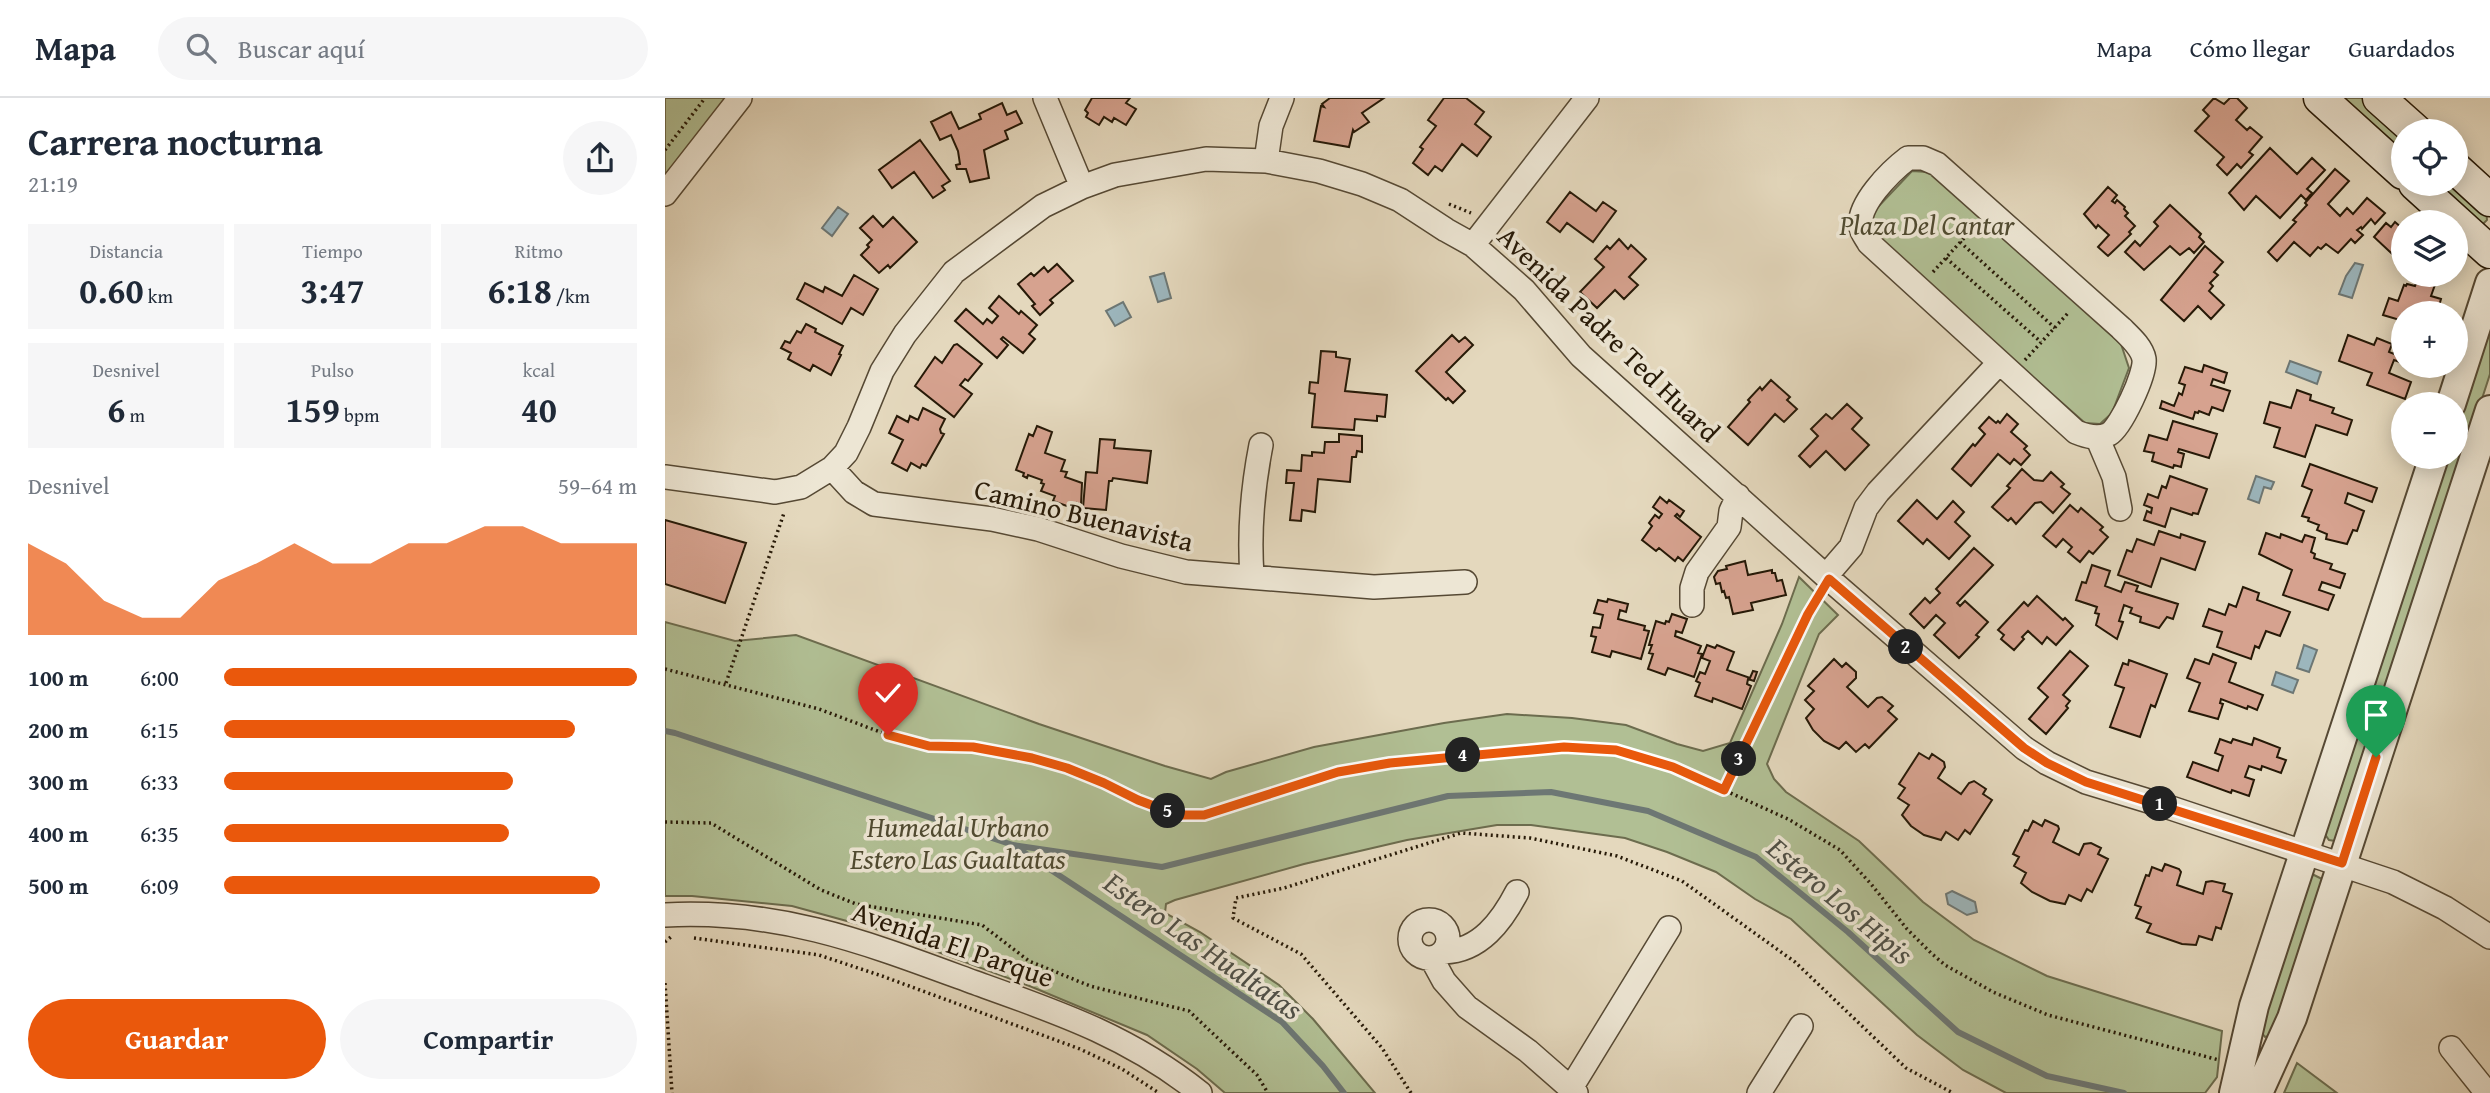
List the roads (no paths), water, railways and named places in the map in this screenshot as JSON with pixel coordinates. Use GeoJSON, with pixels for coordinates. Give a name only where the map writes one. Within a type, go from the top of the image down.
{"type":"FeatureCollection","features":[{"type":"Feature","properties":{"kind":"main road"},"geometry":{"type":"LineString","coordinates":[[2320,98],[2391,162]]}},
{"type":"Feature","properties":{"kind":"main road"},"geometry":{"type":"LineString","coordinates":[[2379,98],[2403,119]]}},
{"type":"Feature","properties":{"kind":"main road"},"geometry":{"type":"LineString","coordinates":[[2428,196],[2490,252]]}},
{"type":"Feature","properties":{"kind":"street"},"geometry":{"type":"LineString","coordinates":[[665,194],[740,98]]}},
{"type":"Feature","properties":{"kind":"street"},"geometry":{"type":"LineString","coordinates":[[1045,98],[1082,187]]}},
{"type":"Feature","properties":{"kind":"street"},"geometry":{"type":"LineString","coordinates":[[1266,160],[1271,126],[1282,98]]}},
{"type":"Feature","properties":{"kind":"street"},"geometry":{"type":"LineString","coordinates":[[1473,245],[1587,98]]}},
{"type":"Feature","properties":{"kind":"street"},"geometry":{"type":"LineString","coordinates":[[1908,158],[1923,158],[1937,164],[2122,328],[2137,344],[2144,359],[2142,371],[2121,422],[2109,434],[2097,437],[2076,432],[2005,369],[1869,243],[1861,228],[1863,209],[1892,171],[1908,158]]}},
{"type":"Feature","properties":{"kind":"street","name":"Avenida Padre Ted Huard"},"geometry":{"type":"LineString","coordinates":[[665,477],[775,492],[801,487],[832,468],[846,453],[882,371],[905,334],[954,272],[1043,206],[1082,187],[1115,174],[1206,159],[1266,160],[1319,171],[1362,184],[1400,200],[1473,245],[1524,290],[1581,356],[1828,578],[2024,748],[2086,782],[2342,863],[2420,894],[2490,937]]}},
{"type":"Feature","properties":{"kind":"street"},"geometry":{"type":"LineString","coordinates":[[2455,392],[2490,283]]}},
{"type":"Feature","properties":{"kind":"street"},"geometry":{"type":"LineString","coordinates":[[1828,578],[1851,547],[1866,508],[1878,492],[2005,369]]}},
{"type":"Feature","properties":{"kind":"street"},"geometry":{"type":"LineString","coordinates":[[2238,1083],[2292,1018],[2490,410]]}},
{"type":"Feature","properties":{"kind":"street"},"geometry":{"type":"LineString","coordinates":[[2097,437],[2114,477],[2120,509]]}},
{"type":"Feature","properties":{"kind":"street"},"geometry":{"type":"LineString","coordinates":[[1252,576],[1257,463],[1261,445]]}},
{"type":"Feature","properties":{"kind":"street","name":"Camino Buenavista"},"geometry":{"type":"LineString","coordinates":[[832,468],[854,492],[874,504],[992,519],[1038,529],[1121,556],[1186,572],[1374,587],[1465,582]]}},
{"type":"Feature","properties":{"kind":"street"},"geometry":{"type":"LineString","coordinates":[[2238,1083],[2254,1006],[2430,469]]}},
{"type":"Feature","properties":{"kind":"street"},"geometry":{"type":"LineString","coordinates":[[1692,605],[1692,588],[1697,572],[1729,527],[1731,510],[1738,496]]}},
{"type":"Feature","properties":{"kind":"street"},"geometry":{"type":"LineString","coordinates":[[1729,527],[1744,522],[1757,513]]}},
{"type":"Feature","properties":{"kind":"street"},"geometry":{"type":"LineString","coordinates":[[1517,892],[1504,915],[1486,935],[1465,949],[1438,955],[1444,981],[1467,1007],[1528,1051],[1573,1091],[1669,928]]}},
{"type":"Feature","properties":{"kind":"street","name":"Avenida El Parque"},"geometry":{"type":"LineString","coordinates":[[669,925],[733,915],[790,923],[840,935],[1085,1023],[1150,1057],[1200,1093]]}},
{"type":"Feature","properties":{"kind":"street"},"geometry":{"type":"LineString","coordinates":[[1759,1093],[1801,1026]]}},
{"type":"Feature","properties":{"kind":"street"},"geometry":{"type":"LineString","coordinates":[[2451,1048],[2487,1093]]}},
{"type":"Feature","properties":{"kind":"water"},"geometry":{"type":"Polygon","coordinates":[[[838,207],[848,214],[832,236],[822,228],[838,207]]]}},
{"type":"Feature","properties":{"kind":"water"},"geometry":{"type":"Polygon","coordinates":[[[2355,263],[2363,265],[2352,298],[2339,294],[2355,263]]]}},
{"type":"Feature","properties":{"kind":"water"},"geometry":{"type":"Polygon","coordinates":[[[1164,273],[1171,298],[1158,302],[1150,277],[1164,273]]]}},
{"type":"Feature","properties":{"kind":"water"},"geometry":{"type":"Polygon","coordinates":[[[1123,302],[1131,317],[1115,326],[1106,311],[1123,302]]]}},
{"type":"Feature","properties":{"kind":"water"},"geometry":{"type":"Polygon","coordinates":[[[2290,361],[2321,372],[2317,384],[2286,372],[2290,361]]]}},
{"type":"Feature","properties":{"kind":"water"},"geometry":{"type":"Polygon","coordinates":[[[2256,476],[2274,482],[2271,489],[2264,487],[2259,503],[2248,499],[2256,476]]]}},
{"type":"Feature","properties":{"kind":"water"},"geometry":{"type":"Polygon","coordinates":[[[2304,645],[2317,650],[2309,672],[2297,668],[2304,645]]]}},
{"type":"Feature","properties":{"kind":"water"},"geometry":{"type":"Polygon","coordinates":[[[2276,672],[2298,680],[2293,693],[2272,685],[2276,672]]]}},
{"type":"Feature","properties":{"kind":"water"},"geometry":{"type":"Polygon","coordinates":[[[1952,891],[1975,902],[1977,912],[1967,915],[1948,904],[1946,894],[1952,891]]]}},
{"type":"Feature","properties":{"kind":"waterway","name":"Estero Las Hualtatas"},"geometry":{"type":"LineString","coordinates":[[665,731],[1013,845],[1282,1022],[1344,1093]]}},
{"type":"Feature","properties":{"kind":"waterway","name":"Estero Los Hipis"},"geometry":{"type":"LineString","coordinates":[[1013,845],[1162,867],[1448,796],[1551,792],[1648,811],[1756,857],[1848,932],[1958,1032],[2047,1076],[2124,1093]]}},
{"type":"Feature","properties":{"kind":"park label","name":"Plaza Del Cantar"},"geometry":{"type":"Point","coordinates":[1927,225]}},
{"type":"Feature","properties":{"kind":"park label","name":"Humedal Urbano Estero Las Gualtatas"},"geometry":{"type":"Point","coordinates":[958,843]}}]}
